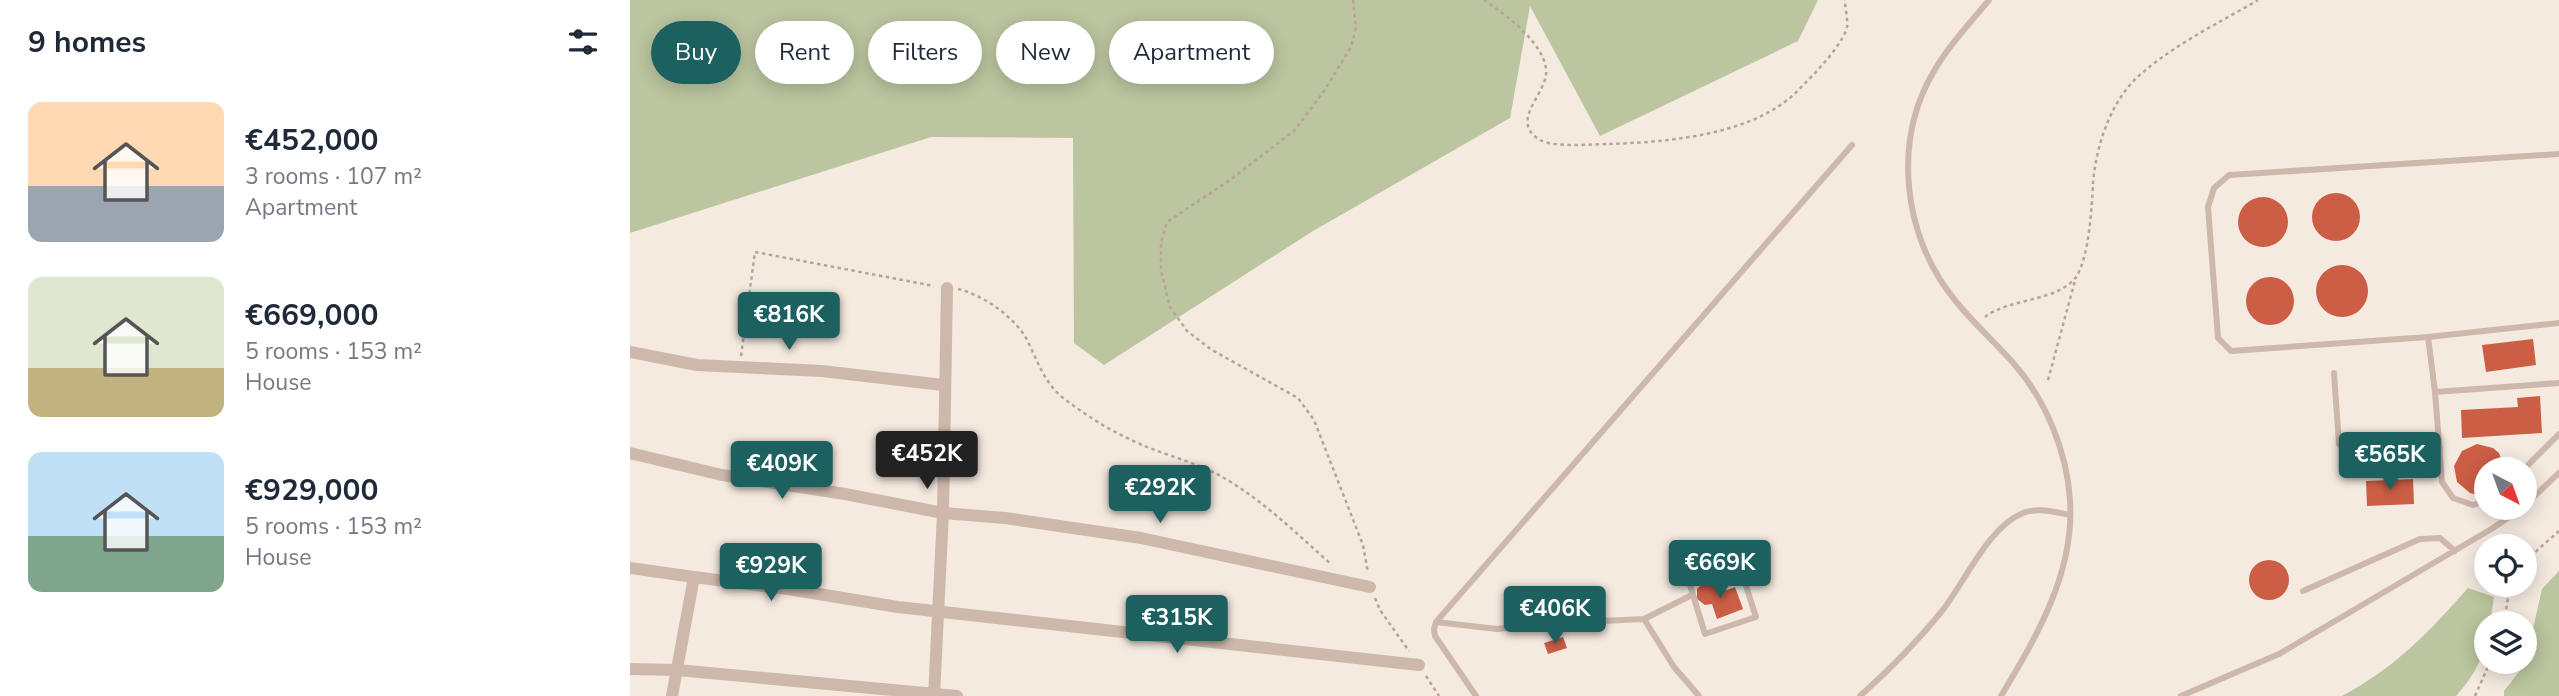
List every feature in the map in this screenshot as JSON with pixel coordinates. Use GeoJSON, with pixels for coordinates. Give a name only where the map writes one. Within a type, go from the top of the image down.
{"type":"FeatureCollection","features":[{"type":"Feature","properties":{"kind":"street"},"geometry":{"type":"LineString","coordinates":[[934,695],[943,513],[943,385],[947,288]]}},
{"type":"Feature","properties":{"kind":"street"},"geometry":{"type":"LineString","coordinates":[[630,352],[697,365],[822,370],[943,385]]}},
{"type":"Feature","properties":{"kind":"street"},"geometry":{"type":"LineString","coordinates":[[630,453],[722,475],[845,494],[943,513],[1005,518],[1141,538],[1370,587]]}},
{"type":"Feature","properties":{"kind":"street"},"geometry":{"type":"LineString","coordinates":[[630,568],[939,611],[1419,665]]}},
{"type":"Feature","properties":{"kind":"street"},"geometry":{"type":"LineString","coordinates":[[672,696],[694,577]]}},
{"type":"Feature","properties":{"kind":"street"},"geometry":{"type":"LineString","coordinates":[[630,669],[677,670],[957,696]]}},
{"type":"Feature","properties":{"kind":"lane"},"geometry":{"type":"LineString","coordinates":[[1989,0],[1945,54],[1933,73],[1915,116],[1909,151],[1909,192],[1912,212],[1925,252],[1945,288],[2017,368],[2043,405],[2060,447],[2070,497],[2069,534],[2053,598],[2031,644],[2001,696]]}},
{"type":"Feature","properties":{"kind":"lane"},"geometry":{"type":"LineString","coordinates":[[1476,696],[1435,636],[1436,622],[1852,145]]}},
{"type":"Feature","properties":{"kind":"lane"},"geometry":{"type":"LineString","coordinates":[[2559,155],[2229,175],[2214,188],[2208,207],[2218,338],[2231,351],[2428,337],[2559,323]]}},
{"type":"Feature","properties":{"kind":"lane"},"geometry":{"type":"LineString","coordinates":[[2428,337],[2442,482],[2452,498],[2474,505]]}},
{"type":"Feature","properties":{"kind":"lane"},"geometry":{"type":"LineString","coordinates":[[2334,373],[2339,444],[2347,452],[2358,454],[2440,447]]}},
{"type":"Feature","properties":{"kind":"lane"},"geometry":{"type":"LineString","coordinates":[[2435,392],[2559,383]]}},
{"type":"Feature","properties":{"kind":"lane"},"geometry":{"type":"LineString","coordinates":[[2536,457],[2559,434]]}},
{"type":"Feature","properties":{"kind":"lane"},"geometry":{"type":"LineString","coordinates":[[2538,492],[2559,472]]}},
{"type":"Feature","properties":{"kind":"lane"},"geometry":{"type":"LineString","coordinates":[[1860,696],[1929,626],[2005,525],[2021,513],[2031,510],[2070,516]]}},
{"type":"Feature","properties":{"kind":"lane"},"geometry":{"type":"LineString","coordinates":[[2181,696],[2279,654],[2506,520]]}},
{"type":"Feature","properties":{"kind":"lane"},"geometry":{"type":"LineString","coordinates":[[2303,591],[2420,539],[2440,538],[2455,551]]}},
{"type":"Feature","properties":{"kind":"lane"},"geometry":{"type":"LineString","coordinates":[[1737,558],[1756,617],[1705,634],[1692,595],[1686,575],[1737,558]]}},
{"type":"Feature","properties":{"kind":"lane"},"geometry":{"type":"LineString","coordinates":[[1436,622],[1497,629],[1644,619],[1692,595]]}},
{"type":"Feature","properties":{"kind":"lane"},"geometry":{"type":"LineString","coordinates":[[1644,619],[1674,667],[1699,696]]}},
{"type":"Feature","properties":{"kind":"path"},"geometry":{"type":"LineString","coordinates":[[1353,0],[1356,28],[1351,47],[1324,92],[1295,130],[1230,180],[1167,222],[1161,242],[1161,271],[1170,307],[1187,331],[1212,350],[1298,398],[1314,419],[1363,545],[1370,587],[1380,610],[1439,696]]}},
{"type":"Feature","properties":{"kind":"path"},"geometry":{"type":"LineString","coordinates":[[1484,0],[1511,18],[1538,49],[1546,73],[1539,93],[1530,107],[1528,123],[1532,135],[1544,143],[1581,145],[1681,138],[1728,129],[1755,118],[1790,98],[1825,63],[1847,28],[1845,0]]}},
{"type":"Feature","properties":{"kind":"path"},"geometry":{"type":"LineString","coordinates":[[2048,380],[2076,276],[2088,243],[2095,160],[2115,106],[2140,75],[2190,40],[2258,0]]}},
{"type":"Feature","properties":{"kind":"path"},"geometry":{"type":"LineString","coordinates":[[740,366],[755,252],[961,290],[995,307],[1011,320],[1025,337],[1046,379],[1060,395],[1089,417],[1137,443],[1222,476],[1268,506],[1339,571]]}},
{"type":"Feature","properties":{"kind":"path"},"geometry":{"type":"LineString","coordinates":[[1977,324],[1996,309],[2058,290],[2076,276]]}},
{"type":"Feature","properties":{"kind":"path"},"geometry":{"type":"LineString","coordinates":[[2537,551],[2559,531]]}},
{"type":"Feature","properties":{"kind":"path"},"geometry":{"type":"LineString","coordinates":[[2474,696],[2484,674]]}},
{"type":"Feature","properties":{"kind":"green space"},"geometry":{"type":"Polygon","coordinates":[[[630,0],[1818,0],[1798,41],[1600,136],[1530,6],[1510,118],[1313,231],[1104,365],[1074,343],[1073,138],[931,137],[630,233],[630,0]]]}},
{"type":"Feature","properties":{"kind":"green space"},"geometry":{"type":"Polygon","coordinates":[[[2559,571],[2559,696],[2504,696],[2504,691],[2517,674],[2537,674],[2537,611],[2542,589],[2559,571]]]}},
{"type":"Feature","properties":{"kind":"green space"},"geometry":{"type":"Polygon","coordinates":[[[2468,588],[2474,590],[2474,597],[2494,597],[2492,611],[2474,611],[2474,672],[2456,696],[2342,696],[2395,661],[2439,620],[2468,588]]]}},
{"type":"Feature","properties":{"kind":"building"},"geometry":{"type":"Polygon","coordinates":[[[2336,193],[2345,194],[2353,200],[2359,208],[2359,226],[2353,234],[2345,240],[2336,241],[2327,240],[2319,234],[2313,226],[2312,217],[2313,208],[2319,200],[2327,194],[2336,193]]]}},
{"type":"Feature","properties":{"kind":"building"},"geometry":{"type":"Polygon","coordinates":[[[2263,197],[2280,205],[2288,222],[2280,239],[2263,247],[2246,239],[2238,222],[2246,205],[2263,197]]]}},
{"type":"Feature","properties":{"kind":"building"},"geometry":{"type":"Polygon","coordinates":[[[2342,265],[2352,267],[2360,273],[2366,281],[2366,301],[2360,309],[2352,315],[2342,317],[2332,315],[2324,309],[2318,301],[2316,291],[2318,281],[2324,273],[2332,267],[2342,265]]]}},
{"type":"Feature","properties":{"kind":"building"},"geometry":{"type":"Polygon","coordinates":[[[2270,277],[2287,284],[2294,301],[2287,318],[2270,325],[2253,318],[2246,301],[2253,284],[2270,277]]]}},
{"type":"Feature","properties":{"kind":"building"},"geometry":{"type":"Polygon","coordinates":[[[2533,339],[2536,365],[2486,372],[2482,345],[2533,339]]]}},
{"type":"Feature","properties":{"kind":"building"},"geometry":{"type":"Polygon","coordinates":[[[2540,396],[2542,433],[2462,438],[2461,410],[2518,407],[2517,398],[2540,396]]]}},
{"type":"Feature","properties":{"kind":"building"},"geometry":{"type":"Polygon","coordinates":[[[2477,444],[2493,448],[2500,457],[2474,457],[2474,494],[2457,482],[2454,466],[2462,451],[2477,444]]]}},
{"type":"Feature","properties":{"kind":"building"},"geometry":{"type":"Polygon","coordinates":[[[2413,479],[2414,504],[2367,506],[2366,481],[2413,479]]]}},
{"type":"Feature","properties":{"kind":"building"},"geometry":{"type":"Polygon","coordinates":[[[2269,560],[2283,566],[2289,580],[2283,594],[2269,600],[2255,594],[2249,580],[2255,566],[2269,560]]]}},
{"type":"Feature","properties":{"kind":"building"},"geometry":{"type":"Polygon","coordinates":[[[1704,582],[1714,584],[1719,593],[1735,587],[1743,609],[1717,619],[1712,604],[1705,605],[1697,599],[1697,589],[1704,582]]]}},
{"type":"Feature","properties":{"kind":"building"},"geometry":{"type":"Polygon","coordinates":[[[1563,637],[1567,648],[1548,654],[1544,643],[1563,637]]]}}]}
